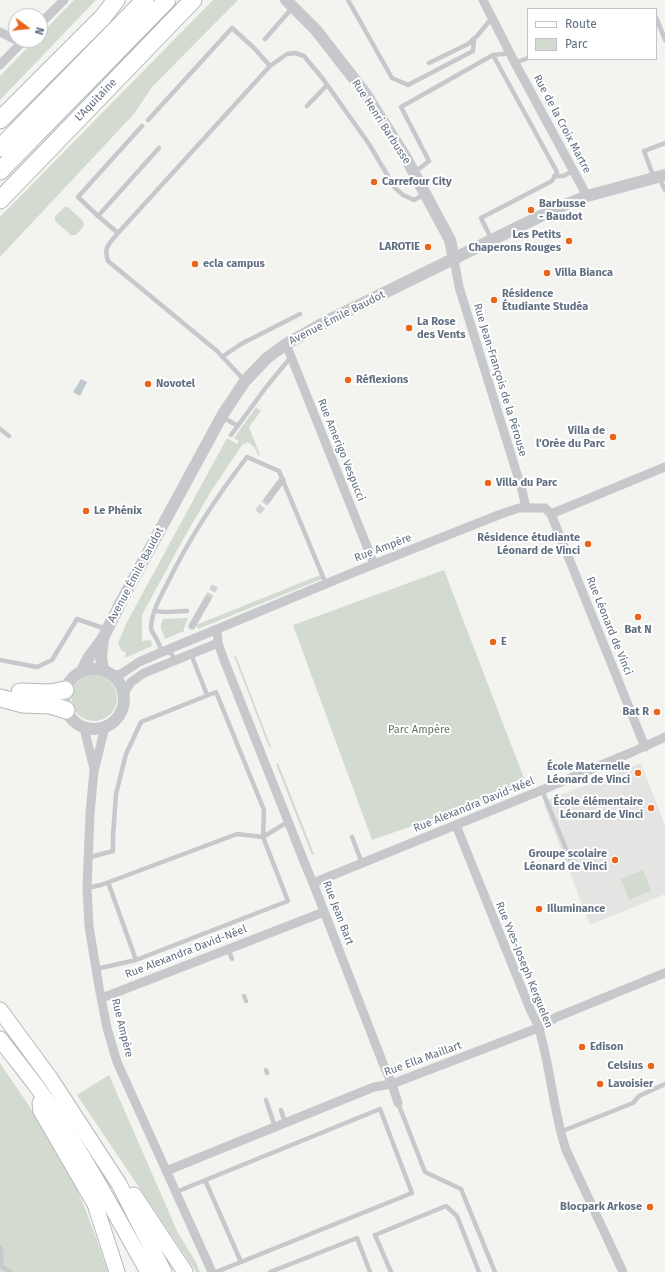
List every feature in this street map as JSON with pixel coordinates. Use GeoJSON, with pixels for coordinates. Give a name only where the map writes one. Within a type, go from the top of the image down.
{"type":"FeatureCollection","features":[{"type":"Feature","properties":{"kind":"highway"},"geometry":{"type":"LineString","coordinates":[[103,17],[116,0]]}},
{"type":"Feature","properties":{"kind":"highway"},"geometry":{"type":"LineString","coordinates":[[0,120],[103,17],[124,0]]}},
{"type":"Feature","properties":{"kind":"highway"},"geometry":{"type":"LineString","coordinates":[[0,148],[146,0]]}},
{"type":"Feature","properties":{"kind":"highway"},"geometry":{"type":"LineString","coordinates":[[0,171],[167,0]]}},
{"type":"Feature","properties":{"kind":"highway","name":"L'Aquitaine"},"geometry":{"type":"LineString","coordinates":[[0,200],[193,0]]}},
{"type":"Feature","properties":{"kind":"highway"},"geometry":{"type":"LineString","coordinates":[[0,689],[36,693],[65,690]]}},
{"type":"Feature","properties":{"kind":"highway"},"geometry":{"type":"LineString","coordinates":[[0,698],[23,704],[50,705],[66,710]]}},
{"type":"Feature","properties":{"kind":"main road"},"geometry":{"type":"LineString","coordinates":[[0,1010],[50,1078],[119,1184],[164,1272]]}},
{"type":"Feature","properties":{"kind":"main road"},"geometry":{"type":"LineString","coordinates":[[0,1039],[38,1088],[71,1138],[148,1272]]}},
{"type":"Feature","properties":{"kind":"main road"},"geometry":{"type":"LineString","coordinates":[[38,1088],[41,1111],[95,1204],[117,1272]]}},
{"type":"Feature","properties":{"kind":"main road"},"geometry":{"type":"LineString","coordinates":[[119,1184],[132,1194],[185,1272]]}},
{"type":"Feature","properties":{"kind":"street"},"geometry":{"type":"LineString","coordinates":[[48,16],[64,0]]}},
{"type":"Feature","properties":{"kind":"street","name":"Rue de la Croix Martre"},"geometry":{"type":"LineString","coordinates":[[483,0],[515,63],[587,196]]}},
{"type":"Feature","properties":{"kind":"street","name":"Rue Henri Barbusse"},"geometry":{"type":"LineString","coordinates":[[289,4],[316,30],[365,93],[406,158],[450,240],[454,258]]}},
{"type":"Feature","properties":{"kind":"street"},"geometry":{"type":"LineString","coordinates":[[0,66],[17,48]]}},
{"type":"Feature","properties":{"kind":"street","name":"Avenue Émile Baudot"},"geometry":{"type":"LineString","coordinates":[[82,671],[89,657],[105,634],[221,417],[245,381],[267,358],[286,344],[331,319],[557,208],[587,196],[659,176]]}},
{"type":"Feature","properties":{"kind":"street","name":"Rue Jean-François de la Pérouse"},"geometry":{"type":"LineString","coordinates":[[454,258],[459,287],[522,490],[526,508]]}},
{"type":"Feature","properties":{"kind":"street","name":"Rue Amerigo Vespucci"},"geometry":{"type":"LineString","coordinates":[[286,344],[374,564]]}},
{"type":"Feature","properties":{"kind":"street"},"geometry":{"type":"LineString","coordinates":[[551,514],[665,467]]}},
{"type":"Feature","properties":{"kind":"street"},"geometry":{"type":"LineString","coordinates":[[268,499],[282,480]]}},
{"type":"Feature","properties":{"kind":"street","name":"Rue Ampère"},"geometry":{"type":"LineString","coordinates":[[108,672],[121,674],[139,662],[162,652],[374,564],[501,514],[519,508],[545,508],[551,514]]}},
{"type":"Feature","properties":{"kind":"street","name":"Rue Léonard de Vinci"},"geometry":{"type":"LineString","coordinates":[[551,514],[645,746]]}},
{"type":"Feature","properties":{"kind":"street"},"geometry":{"type":"LineString","coordinates":[[192,626],[207,600]]}},
{"type":"Feature","properties":{"kind":"street","name":"Rue Jean Bart"},"geometry":{"type":"LineString","coordinates":[[217,630],[218,643],[313,882],[392,1084],[398,1103]]}},
{"type":"Feature","properties":{"kind":"street","name":"Avenue Émile Baudot"},"geometry":{"type":"LineString","coordinates":[[105,634],[101,657],[108,672]]}},
{"type":"Feature","properties":{"kind":"street"},"geometry":{"type":"LineString","coordinates":[[124,693],[131,682],[144,673],[218,643]]}},
{"type":"Feature","properties":{"kind":"street"},"geometry":{"type":"LineString","coordinates":[[89,669],[108,672],[120,683],[124,693],[124,707],[121,714],[112,724],[105,727],[95,730],[84,728],[73,721],[66,710],[64,697],[65,690],[71,679],[82,671],[89,669]]}},
{"type":"Feature","properties":{"kind":"street","name":"Rue Ampère"},"geometry":{"type":"LineString","coordinates":[[105,727],[94,771],[87,858],[87,888],[89,926],[107,1028],[117,1062],[176,1192],[189,1225],[212,1272]]}},
{"type":"Feature","properties":{"kind":"street","name":"Rue Ampère"},"geometry":{"type":"LineString","coordinates":[[84,728],[94,771]]}},
{"type":"Feature","properties":{"kind":"street","name":"Rue Alexandra David-Néel"},"geometry":{"type":"LineString","coordinates":[[313,882],[542,790],[665,737]]}},
{"type":"Feature","properties":{"kind":"street","name":"Rue Yves-Joseph Kerguelen"},"geometry":{"type":"LineString","coordinates":[[456,825],[538,1028],[551,1078],[560,1132],[566,1150],[623,1272]]}},
{"type":"Feature","properties":{"kind":"street","name":"Rue Alexandra David-Néel"},"geometry":{"type":"LineString","coordinates":[[102,998],[325,913]]}},
{"type":"Feature","properties":{"kind":"street","name":"Rue Ella Maillart"},"geometry":{"type":"LineString","coordinates":[[166,1171],[374,1087],[392,1084],[538,1028],[557,1017],[665,974]]}},
{"type":"Feature","properties":{"kind":"lane"},"geometry":{"type":"LineString","coordinates":[[348,0],[392,78],[408,85],[473,51],[474,39]]}},
{"type":"Feature","properties":{"kind":"lane"},"geometry":{"type":"LineString","coordinates":[[265,39],[289,4]]}},
{"type":"Feature","properties":{"kind":"lane"},"geometry":{"type":"LineString","coordinates":[[428,63],[468,44],[492,18]]}},
{"type":"Feature","properties":{"kind":"lane"},"geometry":{"type":"LineString","coordinates":[[657,20],[665,40]]}},
{"type":"Feature","properties":{"kind":"lane"},"geometry":{"type":"LineString","coordinates":[[148,120],[232,28],[254,48],[270,66]]}},
{"type":"Feature","properties":{"kind":"lane"},"geometry":{"type":"LineString","coordinates":[[245,381],[217,351],[108,261],[106,253],[108,245],[118,233],[270,66],[286,54],[295,53],[304,56],[327,85],[369,144],[395,188],[403,195],[414,200],[425,194]]}},
{"type":"Feature","properties":{"kind":"lane"},"geometry":{"type":"LineString","coordinates":[[414,174],[428,161],[401,107],[493,55],[511,53]]}},
{"type":"Feature","properties":{"kind":"lane"},"geometry":{"type":"LineString","coordinates":[[492,241],[481,218],[552,181],[557,172],[493,55]]}},
{"type":"Feature","properties":{"kind":"lane"},"geometry":{"type":"LineString","coordinates":[[515,63],[527,58]]}},
{"type":"Feature","properties":{"kind":"lane"},"geometry":{"type":"LineString","coordinates":[[307,106],[327,85]]}},
{"type":"Feature","properties":{"kind":"lane"},"geometry":{"type":"LineString","coordinates":[[118,233],[78,197],[142,126]]}},
{"type":"Feature","properties":{"kind":"lane"},"geometry":{"type":"LineString","coordinates":[[665,143],[644,152],[659,176],[665,190]]}},
{"type":"Feature","properties":{"kind":"lane"},"geometry":{"type":"LineString","coordinates":[[98,216],[158,148]]}},
{"type":"Feature","properties":{"kind":"lane"},"geometry":{"type":"LineString","coordinates":[[554,176],[564,176],[573,170]]}},
{"type":"Feature","properties":{"kind":"lane"},"geometry":{"type":"LineString","coordinates":[[222,357],[241,344],[300,314]]}},
{"type":"Feature","properties":{"kind":"lane"},"geometry":{"type":"LineString","coordinates":[[231,436],[267,386],[291,357]]}},
{"type":"Feature","properties":{"kind":"lane"},"geometry":{"type":"LineString","coordinates":[[221,417],[238,426]]}},
{"type":"Feature","properties":{"kind":"lane"},"geometry":{"type":"LineString","coordinates":[[0,429],[9,436]]}},
{"type":"Feature","properties":{"kind":"lane"},"geometry":{"type":"LineString","coordinates":[[175,660],[171,653],[162,652],[152,633],[151,628],[154,611],[192,539],[220,494],[247,457],[279,471],[326,584]]}},
{"type":"Feature","properties":{"kind":"lane"},"geometry":{"type":"LineString","coordinates":[[154,611],[187,611]]}},
{"type":"Feature","properties":{"kind":"lane"},"geometry":{"type":"LineString","coordinates":[[0,660],[37,667],[52,660],[77,619],[105,634]]}},
{"type":"Feature","properties":{"kind":"lane"},"geometry":{"type":"LineString","coordinates":[[191,654],[207,695]]}},
{"type":"Feature","properties":{"kind":"lane"},"geometry":{"type":"LineString","coordinates":[[87,858],[113,851],[112,836],[116,794],[126,754],[141,722],[216,692],[264,810],[263,837],[288,901],[136,960],[96,969]]}},
{"type":"Feature","properties":{"kind":"lane"},"geometry":{"type":"LineString","coordinates":[[542,790],[570,859]]}},
{"type":"Feature","properties":{"kind":"lane"},"geometry":{"type":"LineString","coordinates":[[87,888],[108,882],[237,834],[263,837],[288,822]]}},
{"type":"Feature","properties":{"kind":"lane"},"geometry":{"type":"LineString","coordinates":[[352,837],[362,863]]}},
{"type":"Feature","properties":{"kind":"lane"},"geometry":{"type":"LineString","coordinates":[[108,882],[136,960]]}},
{"type":"Feature","properties":{"kind":"lane"},"geometry":{"type":"LineString","coordinates":[[228,949],[232,959]]}},
{"type":"Feature","properties":{"kind":"lane"},"geometry":{"type":"LineString","coordinates":[[560,1132],[633,1103],[639,1096],[665,1084]]}},
{"type":"Feature","properties":{"kind":"lane"},"geometry":{"type":"LineString","coordinates":[[266,1100],[275,1128]]}},
{"type":"Feature","properties":{"kind":"lane","name":"Rue Jean Bart"},"geometry":{"type":"LineString","coordinates":[[398,1103],[425,1172],[461,1189],[495,1272]]}},
{"type":"Feature","properties":{"kind":"lane"},"geometry":{"type":"LineString","coordinates":[[281,1110],[285,1123]]}},
{"type":"Feature","properties":{"kind":"lane"},"geometry":{"type":"LineString","coordinates":[[176,1192],[380,1110],[412,1193],[216,1272]]}},
{"type":"Feature","properties":{"kind":"lane"},"geometry":{"type":"LineString","coordinates":[[205,1180],[241,1262]]}},
{"type":"Feature","properties":{"kind":"lane"},"geometry":{"type":"LineString","coordinates":[[391,1272],[376,1235],[446,1206],[457,1216],[480,1272]]}},
{"type":"Feature","properties":{"kind":"lane"},"geometry":{"type":"LineString","coordinates":[[270,1272],[357,1238],[370,1272]]}},
{"type":"Feature","properties":{"kind":"lane"},"geometry":{"type":"LineString","coordinates":[[1,1250],[2,1259],[0,1265],[10,1272]]}},
{"type":"Feature","properties":{"kind":"shaded area"},"geometry":{"type":"Polygon","coordinates":[[[81,379],[87,382],[80,396],[73,392],[81,379]]]}},
{"type":"Feature","properties":{"kind":"shaded area","name":"Groupe scolaire Léonard de Vinci"},"geometry":{"type":"Polygon","coordinates":[[[641,763],[665,826],[665,894],[590,925],[543,802],[641,763]]]}},
{"type":"Feature","properties":{"kind":"green space"},"geometry":{"type":"Polygon","coordinates":[[[74,0],[96,0],[0,100],[0,76],[27,48],[48,48],[48,27],[74,0]]]}},
{"type":"Feature","properties":{"kind":"green space"},"geometry":{"type":"Polygon","coordinates":[[[213,0],[238,0],[152,87],[134,114],[0,257],[0,217],[213,0]]]}},
{"type":"Feature","properties":{"kind":"green space"},"geometry":{"type":"Polygon","coordinates":[[[65,207],[68,207],[83,221],[84,226],[76,235],[71,235],[55,221],[55,216],[65,207]]]}},
{"type":"Feature","properties":{"kind":"green space"},"geometry":{"type":"Polygon","coordinates":[[[256,407],[261,411],[249,427],[260,455],[258,455],[254,447],[248,442],[242,445],[210,493],[142,615],[142,641],[151,640],[152,646],[125,658],[126,653],[121,650],[118,643],[127,622],[227,438],[237,444],[239,441],[234,438],[256,407]]]}},
{"type":"Feature","properties":{"kind":"green space","name":"Parc Ampère"},"geometry":{"type":"Polygon","coordinates":[[[444,570],[527,786],[372,840],[293,625],[444,570]]]}},
{"type":"Feature","properties":{"kind":"green space"},"geometry":{"type":"Polygon","coordinates":[[[320,575],[322,579],[198,629],[196,625],[320,575]]]}},
{"type":"Feature","properties":{"kind":"green space"},"geometry":{"type":"Polygon","coordinates":[[[188,618],[184,631],[165,639],[161,628],[163,619],[188,618]]]}},
{"type":"Feature","properties":{"kind":"green space"},"geometry":{"type":"Polygon","coordinates":[[[234,656],[236,656],[271,747],[269,747],[234,656]]]}},
{"type":"Feature","properties":{"kind":"green space"},"geometry":{"type":"Polygon","coordinates":[[[94,675],[107,679],[113,685],[117,698],[113,711],[107,717],[94,721],[81,717],[75,711],[71,698],[75,685],[81,679],[94,675]]]}},
{"type":"Feature","properties":{"kind":"green space"},"geometry":{"type":"Polygon","coordinates":[[[278,763],[314,854],[312,855],[276,764],[278,763]]]}},
{"type":"Feature","properties":{"kind":"green space"},"geometry":{"type":"Polygon","coordinates":[[[643,870],[651,891],[629,900],[621,879],[643,870]]]}},
{"type":"Feature","properties":{"kind":"green space"},"geometry":{"type":"Polygon","coordinates":[[[0,1063],[62,1158],[75,1184],[108,1272],[0,1272],[0,1063]]]}},
{"type":"Feature","properties":{"kind":"green space"},"geometry":{"type":"Polygon","coordinates":[[[109,1075],[178,1233],[196,1262],[200,1272],[196,1272],[77,1095],[109,1075]]]}},
{"type":"Feature","properties":{"kind":"tunnel"},"geometry":{"type":"LineString","coordinates":[[258,512],[268,499]]}},
{"type":"Feature","properties":{"kind":"tunnel"},"geometry":{"type":"LineString","coordinates":[[207,600],[215,586]]}},
{"type":"Feature","properties":{"kind":"place","name":"Carrefour City"},"geometry":{"type":"Point","coordinates":[374,182]}},
{"type":"Feature","properties":{"kind":"place","name":"Barbusse - Baudot"},"geometry":{"type":"Point","coordinates":[531,210]}},
{"type":"Feature","properties":{"kind":"place","name":"Les Petits Chaperons Rouges"},"geometry":{"type":"Point","coordinates":[569,241]}},
{"type":"Feature","properties":{"kind":"place","name":"LAROTIE"},"geometry":{"type":"Point","coordinates":[428,247]}},
{"type":"Feature","properties":{"kind":"place","name":"ecla campus"},"geometry":{"type":"Point","coordinates":[195,264]}},
{"type":"Feature","properties":{"kind":"place","name":"Villa Bianca"},"geometry":{"type":"Point","coordinates":[547,273]}},
{"type":"Feature","properties":{"kind":"place","name":"Résidence Étudiante Studéa"},"geometry":{"type":"Point","coordinates":[494,300]}},
{"type":"Feature","properties":{"kind":"place","name":"La Rose des Vents"},"geometry":{"type":"Point","coordinates":[409,328]}},
{"type":"Feature","properties":{"kind":"place","name":"Réflexions"},"geometry":{"type":"Point","coordinates":[348,380]}},
{"type":"Feature","properties":{"kind":"place","name":"Novotel"},"geometry":{"type":"Point","coordinates":[148,384]}},
{"type":"Feature","properties":{"kind":"place","name":"Villa de l'Orée du Parc"},"geometry":{"type":"Point","coordinates":[613,437]}},
{"type":"Feature","properties":{"kind":"place","name":"Villa du Parc"},"geometry":{"type":"Point","coordinates":[488,483]}},
{"type":"Feature","properties":{"kind":"place","name":"Le Phénix"},"geometry":{"type":"Point","coordinates":[86,511]}},
{"type":"Feature","properties":{"kind":"place","name":"Résidence étudiante Léonard de Vinci"},"geometry":{"type":"Point","coordinates":[588,544]}},
{"type":"Feature","properties":{"kind":"place","name":"Bat N"},"geometry":{"type":"Point","coordinates":[638,617]}},
{"type":"Feature","properties":{"kind":"place","name":"E"},"geometry":{"type":"Point","coordinates":[493,642]}},
{"type":"Feature","properties":{"kind":"place","name":"Bat R"},"geometry":{"type":"Point","coordinates":[657,712]}},
{"type":"Feature","properties":{"kind":"place","name":"École Maternelle Léonard de Vinci"},"geometry":{"type":"Point","coordinates":[638,773]}},
{"type":"Feature","properties":{"kind":"place","name":"École élémentaire Léonard de Vinci"},"geometry":{"type":"Point","coordinates":[651,808]}},
{"type":"Feature","properties":{"kind":"place","name":"Groupe scolaire Léonard de Vinci"},"geometry":{"type":"Point","coordinates":[615,860]}},
{"type":"Feature","properties":{"kind":"place","name":"Illuminance"},"geometry":{"type":"Point","coordinates":[539,909]}},
{"type":"Feature","properties":{"kind":"place","name":"Edison"},"geometry":{"type":"Point","coordinates":[582,1047]}},
{"type":"Feature","properties":{"kind":"place","name":"Celsius"},"geometry":{"type":"Point","coordinates":[651,1066]}},
{"type":"Feature","properties":{"kind":"place","name":"Lavoisier"},"geometry":{"type":"Point","coordinates":[600,1084]}},
{"type":"Feature","properties":{"kind":"place","name":"Blocpark Arkose"},"geometry":{"type":"Point","coordinates":[650,1207]}}]}
